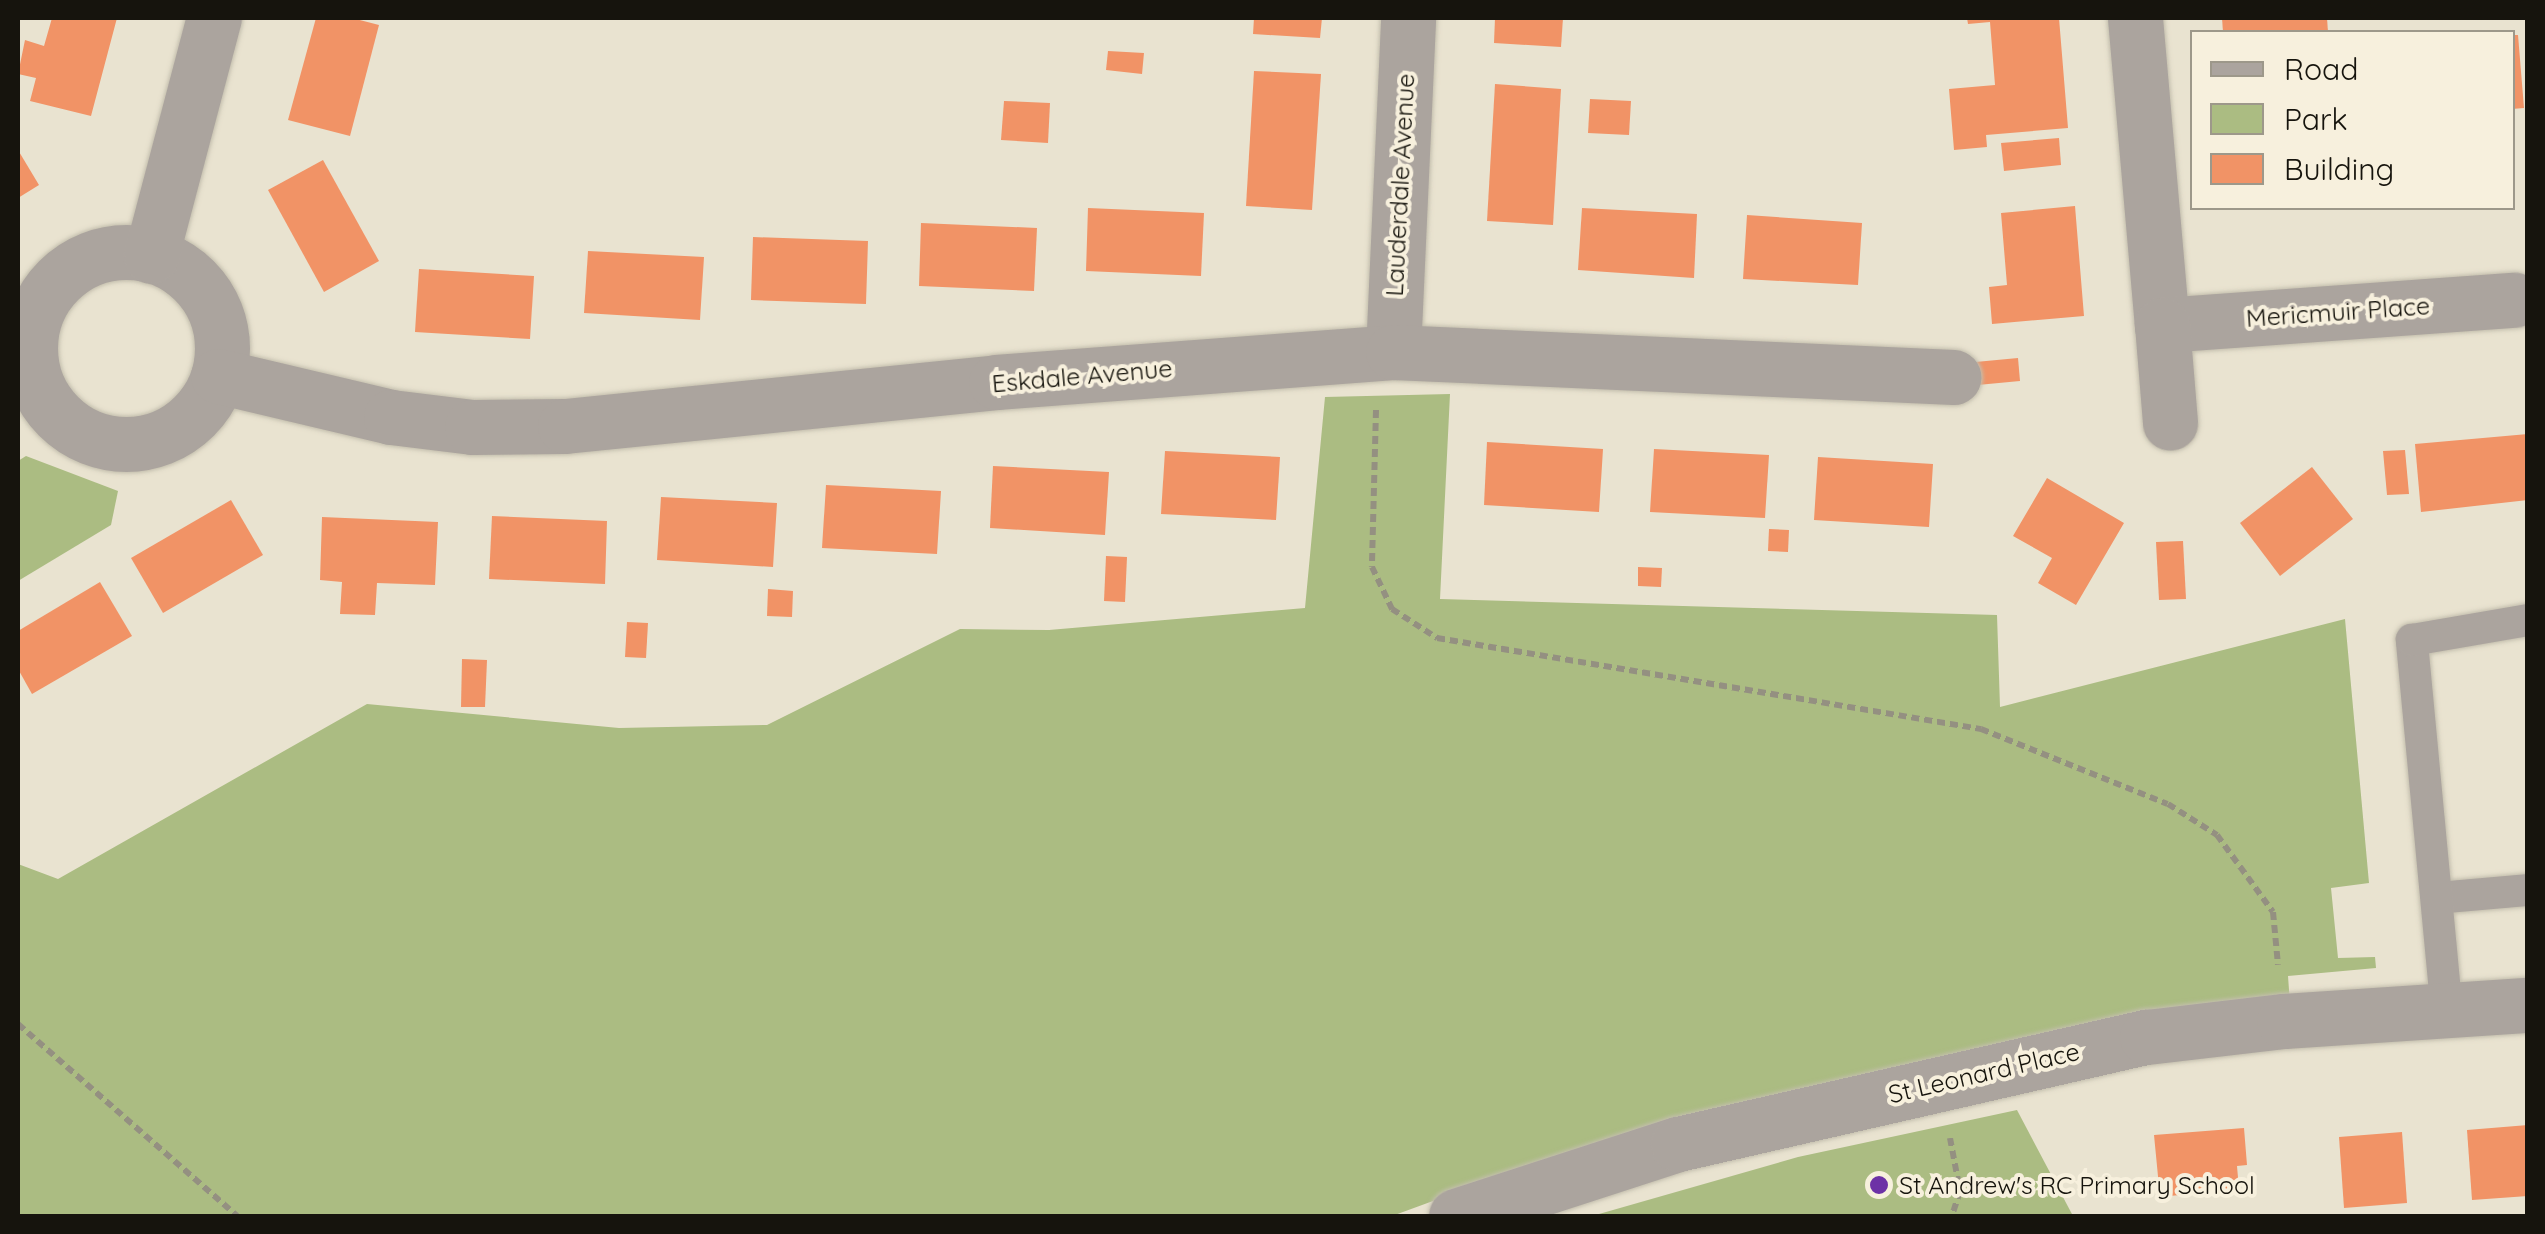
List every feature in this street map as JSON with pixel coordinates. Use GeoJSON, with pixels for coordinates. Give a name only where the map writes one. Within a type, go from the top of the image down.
{"type":"FeatureCollection","features":[{"type":"Feature","properties":{"kind":"street"},"geometry":{"type":"LineString","coordinates":[[151,256],[214,18]]}},
{"type":"Feature","properties":{"kind":"street","name":"Lauderdale Avenue"},"geometry":{"type":"LineString","coordinates":[[1392,352],[1408,18]]}},
{"type":"Feature","properties":{"kind":"street"},"geometry":{"type":"LineString","coordinates":[[2135,18],[2170,423]]}},
{"type":"Feature","properties":{"kind":"street"},"geometry":{"type":"LineString","coordinates":[[118,252],[151,256],[179,268],[202,288],[217,316],[222,346],[218,376],[204,404],[182,426],[153,441],[122,444],[91,438],[30,407],[30,336],[40,304],[59,278],[87,260],[118,252]]}},
{"type":"Feature","properties":{"kind":"street","name":"Mericmuir Place"},"geometry":{"type":"LineString","coordinates":[[2162,325],[2514,300]]}},
{"type":"Feature","properties":{"kind":"street","name":"Eskdale Avenue"},"geometry":{"type":"LineString","coordinates":[[218,376],[391,417],[472,427],[565,426],[996,382],[1392,352],[1953,376]]}},
{"type":"Feature","properties":{"kind":"street","name":"St Leonard Place"},"geometry":{"type":"LineString","coordinates":[[1456,1216],[1678,1144],[2147,1037],[2284,1021],[2528,1006]]}},
{"type":"Feature","properties":{"kind":"lane"},"geometry":{"type":"LineString","coordinates":[[2448,1013],[2412,640],[2528,620]]}},
{"type":"Feature","properties":{"kind":"lane"},"geometry":{"type":"LineString","coordinates":[[2437,898],[2528,890]]}},
{"type":"Feature","properties":{"kind":"path"},"geometry":{"type":"LineString","coordinates":[[1392,352],[1377,401],[1372,566],[1392,610],[1436,638],[1981,729],[2168,804],[2217,835],[2274,912],[2284,1021]]}},
{"type":"Feature","properties":{"kind":"path"},"geometry":{"type":"LineString","coordinates":[[18,1024],[237,1216]]}},
{"type":"Feature","properties":{"kind":"path"},"geometry":{"type":"LineString","coordinates":[[1941,1083],[1960,1190],[1952,1216]]}},
{"type":"Feature","properties":{"kind":"green space"},"geometry":{"type":"Polygon","coordinates":[[[1450,394],[1440,599],[1997,615],[2000,707],[2345,619],[2369,883],[2331,888],[2338,958],[2375,957],[2376,968],[2288,976],[2290,1004],[1537,1163],[1392,1216],[18,1216],[18,864],[58,879],[367,704],[619,728],[767,725],[960,629],[1049,630],[1305,608],[1325,397],[1450,394]]]}},
{"type":"Feature","properties":{"kind":"green space"},"geometry":{"type":"Polygon","coordinates":[[[26,456],[118,491],[111,525],[18,581],[18,461],[26,456]]]}},
{"type":"Feature","properties":{"kind":"green space","name":"St Andrew's RC Primary School"},"geometry":{"type":"Polygon","coordinates":[[[2017,1110],[2073,1216],[1592,1216],[1798,1157],[2017,1110]]]}},
{"type":"Feature","properties":{"kind":"building"},"geometry":{"type":"Polygon","coordinates":[[[52,18],[117,18],[91,116],[30,101],[36,78],[18,74],[25,40],[44,46],[52,18]]]}},
{"type":"Feature","properties":{"kind":"building"},"geometry":{"type":"Polygon","coordinates":[[[316,18],[352,18],[379,25],[350,136],[288,120],[316,18]]]}},
{"type":"Feature","properties":{"kind":"building"},"geometry":{"type":"Polygon","coordinates":[[[1254,18],[1322,18],[1320,38],[1253,34],[1254,18]]]}},
{"type":"Feature","properties":{"kind":"building"},"geometry":{"type":"Polygon","coordinates":[[[1495,18],[1563,18],[1561,47],[1494,43],[1495,18]]]}},
{"type":"Feature","properties":{"kind":"building"},"geometry":{"type":"Polygon","coordinates":[[[1967,18],[2059,18],[2068,128],[1986,135],[1987,147],[1954,150],[1949,89],[1995,85],[1990,22],[1968,24],[1967,18]]]}},
{"type":"Feature","properties":{"kind":"building"},"geometry":{"type":"Polygon","coordinates":[[[2222,18],[2327,18],[2328,30],[2223,30],[2222,18]]]}},
{"type":"Feature","properties":{"kind":"building"},"geometry":{"type":"Polygon","coordinates":[[[2515,35],[2518,35],[2524,108],[2515,109],[2515,35]]]}},
{"type":"Feature","properties":{"kind":"building"},"geometry":{"type":"Polygon","coordinates":[[[1108,51],[1144,53],[1142,74],[1106,70],[1108,51]]]}},
{"type":"Feature","properties":{"kind":"building"},"geometry":{"type":"Polygon","coordinates":[[[1254,71],[1321,74],[1312,210],[1246,206],[1254,71]]]}},
{"type":"Feature","properties":{"kind":"building"},"geometry":{"type":"Polygon","coordinates":[[[1495,84],[1561,89],[1553,225],[1487,221],[1495,84]]]}},
{"type":"Feature","properties":{"kind":"building"},"geometry":{"type":"Polygon","coordinates":[[[1590,99],[1631,101],[1629,135],[1588,133],[1590,99]]]}},
{"type":"Feature","properties":{"kind":"building"},"geometry":{"type":"Polygon","coordinates":[[[1004,101],[1050,103],[1048,143],[1001,140],[1004,101]]]}},
{"type":"Feature","properties":{"kind":"building"},"geometry":{"type":"Polygon","coordinates":[[[2059,138],[2061,165],[2004,171],[2001,143],[2059,138]]]}},
{"type":"Feature","properties":{"kind":"building"},"geometry":{"type":"Polygon","coordinates":[[[18,150],[39,185],[18,198],[18,150]]]}},
{"type":"Feature","properties":{"kind":"building"},"geometry":{"type":"Polygon","coordinates":[[[323,160],[379,261],[324,292],[268,190],[323,160]]]}},
{"type":"Feature","properties":{"kind":"building"},"geometry":{"type":"Polygon","coordinates":[[[2075,206],[2084,316],[1992,324],[1989,287],[2007,285],[2001,213],[2075,206]]]}},
{"type":"Feature","properties":{"kind":"building"},"geometry":{"type":"Polygon","coordinates":[[[1088,208],[1204,213],[1201,276],[1086,271],[1088,208]]]}},
{"type":"Feature","properties":{"kind":"building"},"geometry":{"type":"Polygon","coordinates":[[[1582,208],[1697,214],[1694,278],[1578,270],[1582,208]]]}},
{"type":"Feature","properties":{"kind":"building"},"geometry":{"type":"Polygon","coordinates":[[[1747,215],[1862,223],[1858,285],[1743,279],[1747,215]]]}},
{"type":"Feature","properties":{"kind":"building"},"geometry":{"type":"Polygon","coordinates":[[[921,223],[1037,228],[1034,291],[919,286],[921,223]]]}},
{"type":"Feature","properties":{"kind":"building"},"geometry":{"type":"Polygon","coordinates":[[[753,237],[868,241],[866,304],[751,300],[753,237]]]}},
{"type":"Feature","properties":{"kind":"building"},"geometry":{"type":"Polygon","coordinates":[[[588,251],[704,257],[700,320],[584,313],[588,251]]]}},
{"type":"Feature","properties":{"kind":"building"},"geometry":{"type":"Polygon","coordinates":[[[419,269],[534,276],[530,339],[415,332],[419,269]]]}},
{"type":"Feature","properties":{"kind":"building"},"geometry":{"type":"Polygon","coordinates":[[[2018,358],[2020,381],[1967,386],[1965,363],[2018,358]]]}},
{"type":"Feature","properties":{"kind":"building"},"geometry":{"type":"Polygon","coordinates":[[[2528,434],[2528,500],[2421,512],[2415,444],[2528,434]]]}},
{"type":"Feature","properties":{"kind":"building"},"geometry":{"type":"Polygon","coordinates":[[[1487,442],[1603,449],[1599,512],[1484,505],[1487,442]]]}},
{"type":"Feature","properties":{"kind":"building"},"geometry":{"type":"Polygon","coordinates":[[[1654,449],[1769,455],[1765,518],[1650,512],[1654,449]]]}},
{"type":"Feature","properties":{"kind":"building"},"geometry":{"type":"Polygon","coordinates":[[[2405,450],[2409,494],[2387,495],[2383,451],[2405,450]]]}},
{"type":"Feature","properties":{"kind":"building"},"geometry":{"type":"Polygon","coordinates":[[[1165,451],[1280,457],[1276,520],[1161,514],[1165,451]]]}},
{"type":"Feature","properties":{"kind":"building"},"geometry":{"type":"Polygon","coordinates":[[[1818,457],[1933,464],[1929,527],[1814,520],[1818,457]]]}},
{"type":"Feature","properties":{"kind":"building"},"geometry":{"type":"Polygon","coordinates":[[[993,466],[1109,472],[1105,535],[990,528],[993,466]]]}},
{"type":"Feature","properties":{"kind":"building"},"geometry":{"type":"Polygon","coordinates":[[[2312,467],[2353,519],[2280,576],[2240,523],[2312,467]]]}},
{"type":"Feature","properties":{"kind":"building"},"geometry":{"type":"Polygon","coordinates":[[[2047,478],[2124,523],[2076,605],[2038,583],[2052,558],[2013,536],[2047,478]]]}},
{"type":"Feature","properties":{"kind":"building"},"geometry":{"type":"Polygon","coordinates":[[[826,485],[941,491],[937,554],[822,548],[826,485]]]}},
{"type":"Feature","properties":{"kind":"building"},"geometry":{"type":"Polygon","coordinates":[[[661,497],[777,503],[773,567],[657,560],[661,497]]]}},
{"type":"Feature","properties":{"kind":"building"},"geometry":{"type":"Polygon","coordinates":[[[231,500],[263,555],[163,613],[131,558],[231,500]]]}},
{"type":"Feature","properties":{"kind":"building"},"geometry":{"type":"Polygon","coordinates":[[[492,516],[607,521],[605,584],[489,579],[492,516]]]}},
{"type":"Feature","properties":{"kind":"building"},"geometry":{"type":"Polygon","coordinates":[[[322,517],[438,522],[435,585],[377,583],[375,615],[340,614],[342,582],[320,580],[322,517]]]}},
{"type":"Feature","properties":{"kind":"building"},"geometry":{"type":"Polygon","coordinates":[[[1769,529],[1789,530],[1788,552],[1768,551],[1769,529]]]}},
{"type":"Feature","properties":{"kind":"building"},"geometry":{"type":"Polygon","coordinates":[[[2183,541],[2186,599],[2159,600],[2156,542],[2183,541]]]}},
{"type":"Feature","properties":{"kind":"building"},"geometry":{"type":"Polygon","coordinates":[[[1106,556],[1127,557],[1125,602],[1104,601],[1106,556]]]}},
{"type":"Feature","properties":{"kind":"building"},"geometry":{"type":"Polygon","coordinates":[[[1638,567],[1662,568],[1661,587],[1638,586],[1638,567]]]}},
{"type":"Feature","properties":{"kind":"building"},"geometry":{"type":"Polygon","coordinates":[[[100,582],[132,636],[32,694],[18,669],[18,631],[100,582]]]}},
{"type":"Feature","properties":{"kind":"building"},"geometry":{"type":"Polygon","coordinates":[[[768,589],[793,591],[792,617],[767,616],[768,589]]]}},
{"type":"Feature","properties":{"kind":"building"},"geometry":{"type":"Polygon","coordinates":[[[627,622],[648,623],[646,658],[625,657],[627,622]]]}},
{"type":"Feature","properties":{"kind":"building"},"geometry":{"type":"Polygon","coordinates":[[[462,659],[487,660],[485,707],[461,707],[462,659]]]}},
{"type":"Feature","properties":{"kind":"building"},"geometry":{"type":"Polygon","coordinates":[[[2528,1125],[2528,1196],[2472,1200],[2467,1130],[2528,1125]]]}},
{"type":"Feature","properties":{"kind":"building"},"geometry":{"type":"Polygon","coordinates":[[[2244,1128],[2247,1165],[2237,1166],[2239,1189],[2160,1197],[2154,1135],[2244,1128]]]}},
{"type":"Feature","properties":{"kind":"building"},"geometry":{"type":"Polygon","coordinates":[[[2402,1132],[2407,1203],[2344,1208],[2339,1137],[2402,1132]]]}},
{"type":"Feature","properties":{"kind":"place","name":"St Andrew's RC Primary School"},"geometry":{"type":"Point","coordinates":[1879,1185]}}]}
